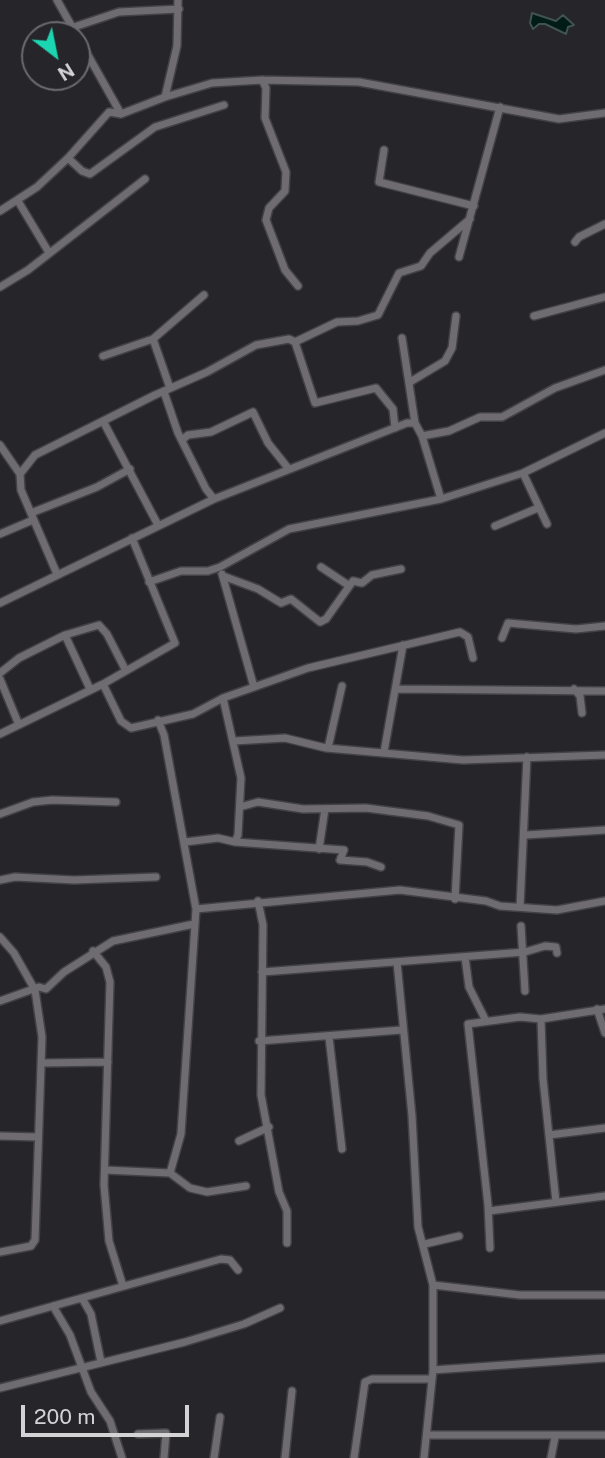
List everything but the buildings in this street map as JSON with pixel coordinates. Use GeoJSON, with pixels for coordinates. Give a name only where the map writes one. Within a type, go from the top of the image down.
{"type":"FeatureCollection","features":[{"type":"Feature","properties":{"kind":"street"},"geometry":{"type":"LineString","coordinates":[[57,0],[70,21]]}},
{"type":"Feature","properties":{"kind":"street"},"geometry":{"type":"LineString","coordinates":[[164,97],[177,46],[178,0]]}},
{"type":"Feature","properties":{"kind":"street"},"geometry":{"type":"LineString","coordinates":[[91,21],[119,12],[179,9]]}},
{"type":"Feature","properties":{"kind":"street"},"geometry":{"type":"LineString","coordinates":[[91,58],[121,114]]}},
{"type":"Feature","properties":{"kind":"street"},"geometry":{"type":"LineString","coordinates":[[262,80],[265,88],[265,118],[286,172],[285,191],[270,208],[266,220],[285,270],[298,286]]}},
{"type":"Feature","properties":{"kind":"street"},"geometry":{"type":"LineString","coordinates":[[0,211],[18,201],[68,158],[109,112],[121,114],[164,97],[212,83],[262,80],[359,82],[559,119],[605,113]]}},
{"type":"Feature","properties":{"kind":"street"},"geometry":{"type":"LineString","coordinates":[[68,158],[82,171],[90,174],[155,127],[224,105]]}},
{"type":"Feature","properties":{"kind":"street"},"geometry":{"type":"LineString","coordinates":[[459,257],[499,107]]}},
{"type":"Feature","properties":{"kind":"street"},"geometry":{"type":"LineString","coordinates":[[384,150],[379,182],[474,206]]}},
{"type":"Feature","properties":{"kind":"street"},"geometry":{"type":"LineString","coordinates":[[0,287],[145,179]]}},
{"type":"Feature","properties":{"kind":"street"},"geometry":{"type":"LineString","coordinates":[[18,201],[48,251]]}},
{"type":"Feature","properties":{"kind":"street"},"geometry":{"type":"LineString","coordinates":[[20,474],[35,456],[256,345],[289,340],[295,342],[337,322],[358,321],[378,315],[400,273],[421,266],[430,253],[470,219]]}},
{"type":"Feature","properties":{"kind":"street"},"geometry":{"type":"LineString","coordinates":[[575,242],[579,237],[605,224]]}},
{"type":"Feature","properties":{"kind":"street"},"geometry":{"type":"LineString","coordinates":[[103,356],[153,339],[204,295]]}},
{"type":"Feature","properties":{"kind":"street"},"geometry":{"type":"LineString","coordinates":[[534,316],[605,297]]}},
{"type":"Feature","properties":{"kind":"street"},"geometry":{"type":"LineString","coordinates":[[410,382],[445,361],[452,348],[456,316]]}},
{"type":"Feature","properties":{"kind":"street"},"geometry":{"type":"LineString","coordinates":[[402,338],[415,423],[422,436],[441,499]]}},
{"type":"Feature","properties":{"kind":"street"},"geometry":{"type":"LineString","coordinates":[[153,339],[182,440],[206,489],[215,499]]}},
{"type":"Feature","properties":{"kind":"street"},"geometry":{"type":"LineString","coordinates":[[295,342],[315,403],[376,388],[393,409],[395,428]]}},
{"type":"Feature","properties":{"kind":"street"},"geometry":{"type":"LineString","coordinates":[[422,436],[449,431],[480,417],[502,417],[555,388],[605,370]]}},
{"type":"Feature","properties":{"kind":"street"},"geometry":{"type":"LineString","coordinates":[[182,440],[188,435],[211,432],[253,412],[268,443],[288,468]]}},
{"type":"Feature","properties":{"kind":"street"},"geometry":{"type":"LineString","coordinates":[[103,421],[131,469],[158,525]]}},
{"type":"Feature","properties":{"kind":"street"},"geometry":{"type":"LineString","coordinates":[[0,603],[215,499],[288,468],[415,423]]}},
{"type":"Feature","properties":{"kind":"street"},"geometry":{"type":"LineString","coordinates":[[149,582],[181,571],[208,571],[289,529],[441,499],[523,473],[582,447],[605,433]]}},
{"type":"Feature","properties":{"kind":"street"},"geometry":{"type":"LineString","coordinates":[[0,446],[20,474],[21,489],[57,574]]}},
{"type":"Feature","properties":{"kind":"street"},"geometry":{"type":"LineString","coordinates":[[0,534],[131,469]]}},
{"type":"Feature","properties":{"kind":"street"},"geometry":{"type":"LineString","coordinates":[[523,473],[547,524]]}},
{"type":"Feature","properties":{"kind":"street"},"geometry":{"type":"LineString","coordinates":[[495,526],[538,508]]}},
{"type":"Feature","properties":{"kind":"street"},"geometry":{"type":"LineString","coordinates":[[0,734],[103,684],[175,642],[129,539]]}},
{"type":"Feature","properties":{"kind":"street"},"geometry":{"type":"LineString","coordinates":[[220,566],[254,687]]}},
{"type":"Feature","properties":{"kind":"street"},"geometry":{"type":"LineString","coordinates":[[321,567],[348,585]]}},
{"type":"Feature","properties":{"kind":"street"},"geometry":{"type":"LineString","coordinates":[[223,576],[258,589],[281,603],[291,599],[320,622],[326,619],[348,585],[401,569]]}},
{"type":"Feature","properties":{"kind":"street"},"geometry":{"type":"LineString","coordinates":[[502,638],[508,623],[576,629],[605,626]]}},
{"type":"Feature","properties":{"kind":"street"},"geometry":{"type":"LineString","coordinates":[[0,673],[19,658],[65,635],[101,626],[125,669]]}},
{"type":"Feature","properties":{"kind":"street"},"geometry":{"type":"LineString","coordinates":[[103,684],[124,726],[131,728],[193,714],[223,698],[308,668],[463,631],[470,641],[473,658]]}},
{"type":"Feature","properties":{"kind":"street"},"geometry":{"type":"LineString","coordinates":[[65,635],[90,689]]}},
{"type":"Feature","properties":{"kind":"street"},"geometry":{"type":"LineString","coordinates":[[384,752],[403,645]]}},
{"type":"Feature","properties":{"kind":"street"},"geometry":{"type":"LineString","coordinates":[[0,679],[19,725]]}},
{"type":"Feature","properties":{"kind":"street"},"geometry":{"type":"LineString","coordinates":[[328,748],[342,686]]}},
{"type":"Feature","properties":{"kind":"street"},"geometry":{"type":"LineString","coordinates":[[396,689],[605,691]]}},
{"type":"Feature","properties":{"kind":"street"},"geometry":{"type":"LineString","coordinates":[[573,689],[580,696],[582,713]]}},
{"type":"Feature","properties":{"kind":"street"},"geometry":{"type":"LineString","coordinates":[[223,698],[241,778],[235,842]]}},
{"type":"Feature","properties":{"kind":"street"},"geometry":{"type":"LineString","coordinates":[[158,720],[164,735],[196,909],[181,1134],[170,1173]]}},
{"type":"Feature","properties":{"kind":"street"},"geometry":{"type":"LineString","coordinates":[[234,741],[285,738],[328,748],[463,760],[605,755]]}},
{"type":"Feature","properties":{"kind":"street"},"geometry":{"type":"LineString","coordinates":[[520,907],[526,835],[527,757]]}},
{"type":"Feature","properties":{"kind":"street"},"geometry":{"type":"LineString","coordinates":[[0,814],[33,802],[52,800],[116,802]]}},
{"type":"Feature","properties":{"kind":"street"},"geometry":{"type":"LineString","coordinates":[[240,807],[258,802],[325,809],[404,812],[459,825],[455,898]]}},
{"type":"Feature","properties":{"kind":"street"},"geometry":{"type":"LineString","coordinates":[[319,849],[325,809]]}},
{"type":"Feature","properties":{"kind":"street"},"geometry":{"type":"LineString","coordinates":[[526,835],[605,830]]}},
{"type":"Feature","properties":{"kind":"street"},"geometry":{"type":"LineString","coordinates":[[185,842],[218,838],[235,842],[344,850],[340,860],[367,862],[381,867]]}},
{"type":"Feature","properties":{"kind":"street"},"geometry":{"type":"LineString","coordinates":[[0,880],[15,877],[74,880],[156,877]]}},
{"type":"Feature","properties":{"kind":"street"},"geometry":{"type":"LineString","coordinates":[[196,909],[258,901],[400,890],[557,911],[605,901]]}},
{"type":"Feature","properties":{"kind":"street"},"geometry":{"type":"LineString","coordinates":[[258,901],[263,925],[259,1041],[261,1095],[279,1192],[287,1211],[287,1244]]}},
{"type":"Feature","properties":{"kind":"street"},"geometry":{"type":"LineString","coordinates":[[0,1001],[46,989],[93,951],[113,941],[194,924]]}},
{"type":"Feature","properties":{"kind":"street"},"geometry":{"type":"LineString","coordinates":[[521,926],[525,991]]}},
{"type":"Feature","properties":{"kind":"street"},"geometry":{"type":"LineString","coordinates":[[0,937],[14,953],[34,990],[42,1037],[34,1244],[0,1252]]}},
{"type":"Feature","properties":{"kind":"street"},"geometry":{"type":"LineString","coordinates":[[262,972],[525,953],[545,946],[556,947],[557,953]]}},
{"type":"Feature","properties":{"kind":"street"},"geometry":{"type":"LineString","coordinates":[[93,951],[106,967],[110,982],[104,1170],[109,1241],[122,1286]]}},
{"type":"Feature","properties":{"kind":"street"},"geometry":{"type":"LineString","coordinates":[[465,957],[469,988],[486,1021]]}},
{"type":"Feature","properties":{"kind":"street"},"geometry":{"type":"LineString","coordinates":[[397,962],[401,1030],[412,1116],[418,1227],[425,1244],[433,1285],[433,1375],[424,1458]]}},
{"type":"Feature","properties":{"kind":"street"},"geometry":{"type":"LineString","coordinates":[[490,1248],[489,1211],[468,1024],[541,1019],[601,1009],[605,1033]]}},
{"type":"Feature","properties":{"kind":"street"},"geometry":{"type":"LineString","coordinates":[[541,1019],[542,1079],[556,1202]]}},
{"type":"Feature","properties":{"kind":"street"},"geometry":{"type":"LineString","coordinates":[[259,1041],[401,1030]]}},
{"type":"Feature","properties":{"kind":"street"},"geometry":{"type":"LineString","coordinates":[[329,1037],[342,1150]]}},
{"type":"Feature","properties":{"kind":"street"},"geometry":{"type":"LineString","coordinates":[[42,1063],[108,1062]]}},
{"type":"Feature","properties":{"kind":"street"},"geometry":{"type":"LineString","coordinates":[[239,1141],[269,1127]]}},
{"type":"Feature","properties":{"kind":"street"},"geometry":{"type":"LineString","coordinates":[[549,1135],[605,1128]]}},
{"type":"Feature","properties":{"kind":"street"},"geometry":{"type":"LineString","coordinates":[[0,1136],[38,1137]]}},
{"type":"Feature","properties":{"kind":"street"},"geometry":{"type":"LineString","coordinates":[[104,1170],[170,1173],[190,1188],[207,1192],[246,1186]]}},
{"type":"Feature","properties":{"kind":"street"},"geometry":{"type":"LineString","coordinates":[[489,1211],[605,1196]]}},
{"type":"Feature","properties":{"kind":"street"},"geometry":{"type":"LineString","coordinates":[[425,1244],[459,1236]]}},
{"type":"Feature","properties":{"kind":"street"},"geometry":{"type":"LineString","coordinates":[[0,1321],[221,1259],[230,1259],[238,1270]]}},
{"type":"Feature","properties":{"kind":"street"},"geometry":{"type":"LineString","coordinates":[[433,1285],[520,1295],[605,1295]]}},
{"type":"Feature","properties":{"kind":"street"},"geometry":{"type":"LineString","coordinates":[[82,1298],[91,1314],[101,1362]]}},
{"type":"Feature","properties":{"kind":"street"},"geometry":{"type":"LineString","coordinates":[[53,1306],[70,1335],[91,1392],[110,1421],[122,1458]]}},
{"type":"Feature","properties":{"kind":"street"},"geometry":{"type":"LineString","coordinates":[[0,1388],[232,1328],[280,1308]]}},
{"type":"Feature","properties":{"kind":"street"},"geometry":{"type":"LineString","coordinates":[[354,1458],[365,1382],[372,1379],[605,1358]]}},
{"type":"Feature","properties":{"kind":"street"},"geometry":{"type":"LineString","coordinates":[[285,1458],[292,1391]]}},
{"type":"Feature","properties":{"kind":"street"},"geometry":{"type":"LineString","coordinates":[[214,1458],[220,1417]]}},
{"type":"Feature","properties":{"kind":"street"},"geometry":{"type":"LineString","coordinates":[[138,1434],[166,1433],[164,1458]]}},
{"type":"Feature","properties":{"kind":"street"},"geometry":{"type":"LineString","coordinates":[[427,1435],[555,1437],[605,1434]]}},
{"type":"Feature","properties":{"kind":"street"},"geometry":{"type":"LineString","coordinates":[[551,1458],[555,1437]]}},
{"type":"Feature","properties":{"kind":"shaded area"},"geometry":{"type":"Polygon","coordinates":[[[532,13],[556,21],[563,15],[574,25],[568,27],[566,34],[545,24],[539,24],[533,29],[530,23],[532,13]]]}}]}
